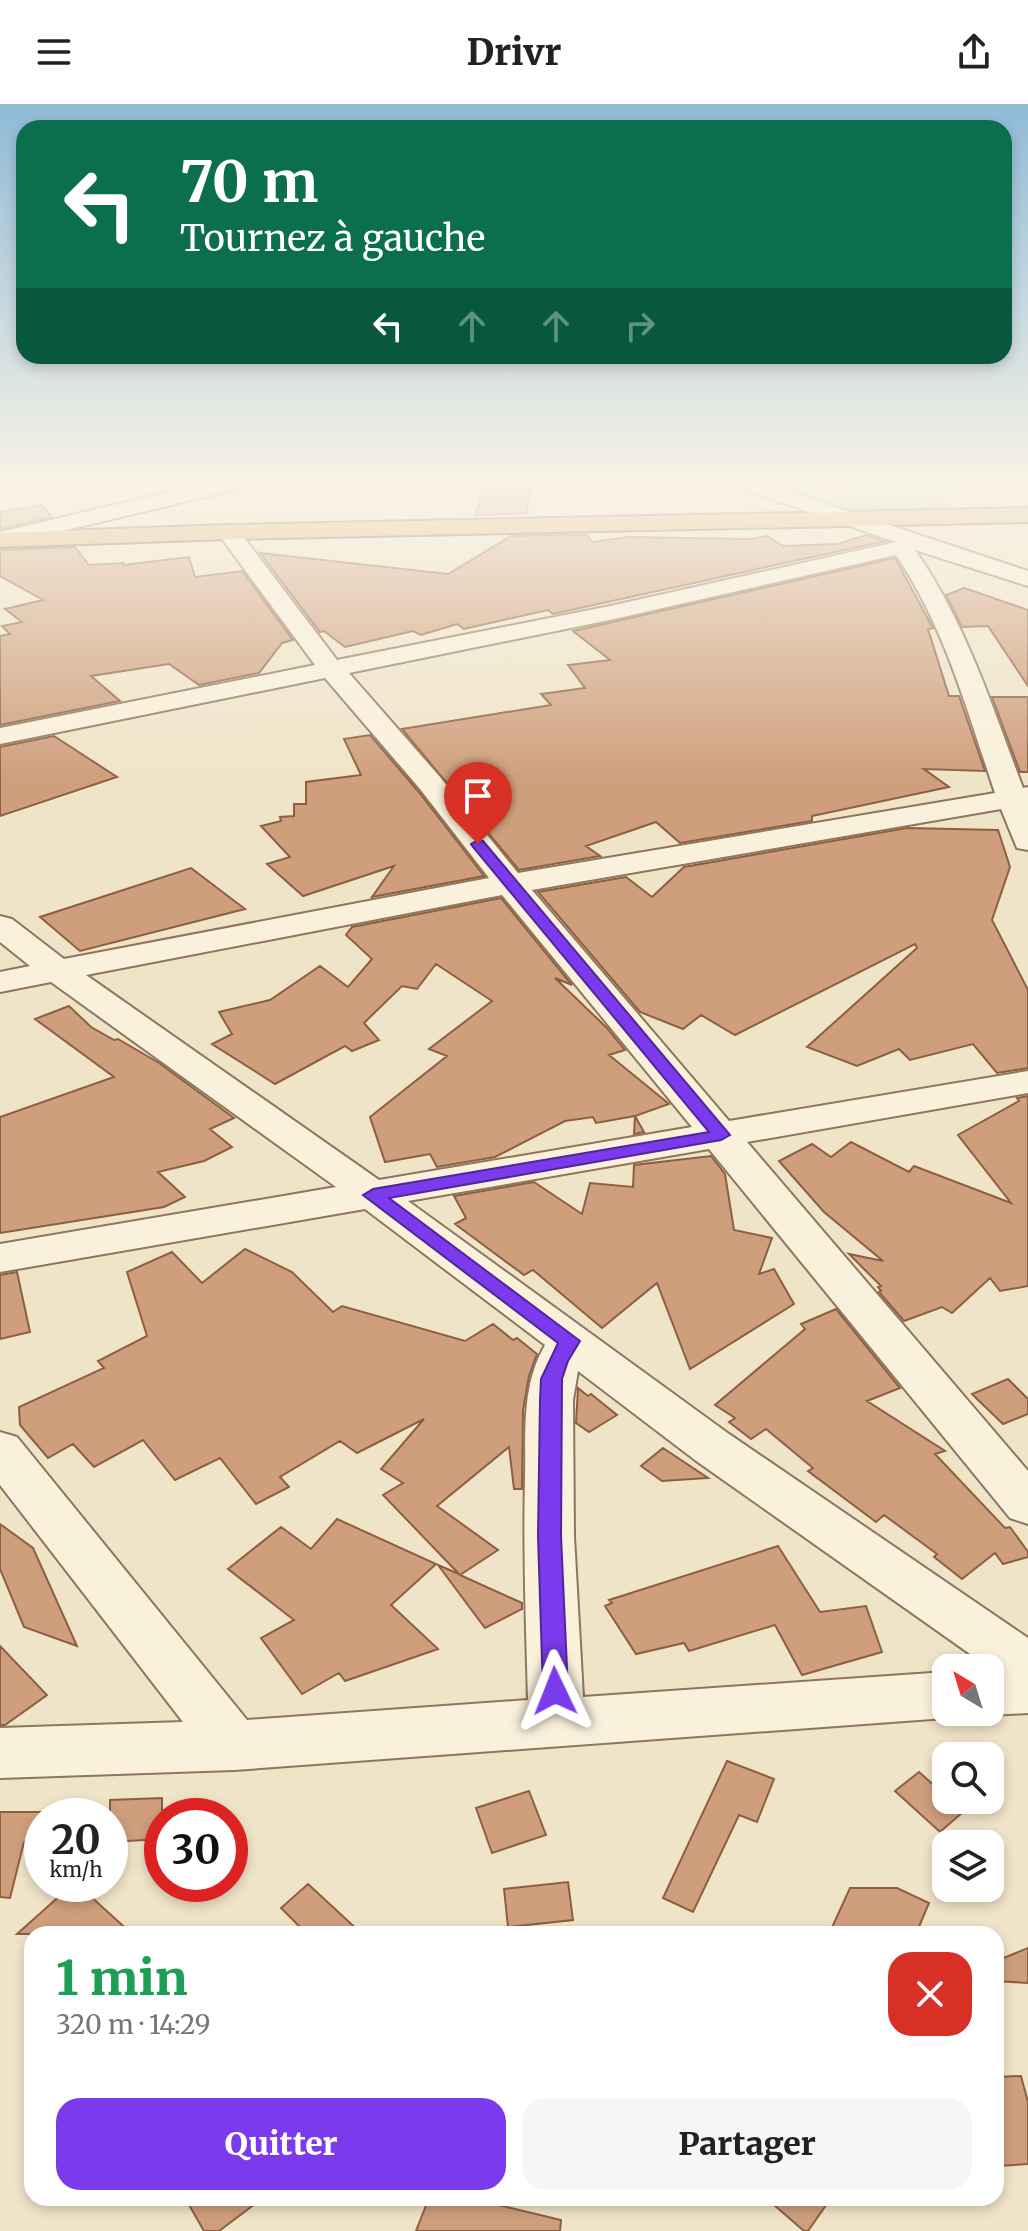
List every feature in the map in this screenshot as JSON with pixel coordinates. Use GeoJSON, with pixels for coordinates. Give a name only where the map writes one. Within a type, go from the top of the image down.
{"type":"FeatureCollection","features":[{"type":"Feature","properties":{"kind":"street"},"geometry":{"type":"LineString","coordinates":[[266,582],[330,668],[430,783],[510,884],[1028,1505]]}},
{"type":"Feature","properties":{"kind":"street"},"geometry":{"type":"LineString","coordinates":[[0,736],[624,610],[746,582]]}},
{"type":"Feature","properties":{"kind":"street"},"geometry":{"type":"LineString","coordinates":[[936,582],[954,640],[1019,798],[1028,841]]}},
{"type":"Feature","properties":{"kind":"street"},"geometry":{"type":"LineString","coordinates":[[0,982],[510,884],[1019,798]]}},
{"type":"Feature","properties":{"kind":"street"},"geometry":{"type":"LineString","coordinates":[[0,926],[373,1195],[712,1447],[1028,1667]]}},
{"type":"Feature","properties":{"kind":"street"},"geometry":{"type":"LineString","coordinates":[[0,1258],[1028,1082]]}},
{"type":"Feature","properties":{"kind":"street"},"geometry":{"type":"LineString","coordinates":[[556,1722],[549,1536],[550,1400],[554,1370],[570,1341]]}},
{"type":"Feature","properties":{"kind":"street"},"geometry":{"type":"LineString","coordinates":[[0,1450],[234,1745]]}},
{"type":"Feature","properties":{"kind":"street"},"geometry":{"type":"LineString","coordinates":[[1004,1691],[1028,1690]]}},
{"type":"Feature","properties":{"kind":"street"},"geometry":{"type":"LineString","coordinates":[[0,1753],[234,1745],[932,1696]]}},
{"type":"Feature","properties":{"kind":"building"},"geometry":{"type":"Polygon","coordinates":[[[11,582],[250,582],[293,640],[282,643],[259,673],[199,685],[169,664],[91,676],[120,701],[0,725],[0,636],[10,634],[2,626],[22,622],[5,609],[43,600],[11,582]]]}},
{"type":"Feature","properties":{"kind":"building"},"geometry":{"type":"Polygon","coordinates":[[[282,582],[697,582],[553,614],[548,610],[464,629],[457,624],[421,635],[413,631],[345,647],[324,631],[320,632],[282,582]]]}},
{"type":"Feature","properties":{"kind":"building"},"geometry":{"type":"Polygon","coordinates":[[[788,582],[908,582],[933,628],[928,629],[949,696],[959,696],[985,771],[924,769],[949,787],[812,816],[812,821],[680,843],[656,822],[586,846],[600,856],[519,870],[402,729],[551,705],[541,694],[585,688],[568,665],[610,660],[573,631],[788,582]]]}},
{"type":"Feature","properties":{"kind":"building"},"geometry":{"type":"Polygon","coordinates":[[[964,588],[1028,610],[1028,686],[988,626],[962,627],[946,595],[964,588]]]}},
{"type":"Feature","properties":{"kind":"building"},"geometry":{"type":"Polygon","coordinates":[[[992,697],[1028,697],[1028,772],[1020,772],[992,697]]]}},
{"type":"Feature","properties":{"kind":"building"},"geometry":{"type":"Polygon","coordinates":[[[370,735],[484,876],[372,897],[394,866],[303,896],[267,864],[290,857],[261,826],[281,821],[280,817],[294,816],[294,804],[306,804],[306,782],[361,775],[344,739],[370,735]]]}},
{"type":"Feature","properties":{"kind":"building"},"geometry":{"type":"Polygon","coordinates":[[[54,736],[117,777],[0,816],[0,747],[54,736]]]}},
{"type":"Feature","properties":{"kind":"building"},"geometry":{"type":"Polygon","coordinates":[[[907,828],[998,830],[1010,867],[992,920],[1028,990],[1028,1068],[997,1073],[973,1044],[910,1060],[899,1049],[857,1066],[807,1047],[917,948],[915,944],[735,1035],[701,1015],[683,1029],[640,1012],[538,892],[626,877],[652,897],[684,867],[907,828]]]}},
{"type":"Feature","properties":{"kind":"building"},"geometry":{"type":"Polygon","coordinates":[[[191,868],[245,909],[80,951],[40,917],[191,868]]]}},
{"type":"Feature","properties":{"kind":"building"},"geometry":{"type":"Polygon","coordinates":[[[501,898],[572,985],[555,978],[607,1028],[625,1050],[609,1055],[669,1104],[635,1116],[596,1123],[593,1117],[565,1121],[495,1157],[437,1167],[430,1154],[385,1162],[370,1117],[447,1056],[429,1049],[492,1001],[436,964],[417,989],[402,986],[364,1023],[379,1040],[352,1051],[345,1046],[275,1084],[212,1044],[232,1034],[219,1012],[270,1000],[320,966],[348,987],[372,959],[346,935],[352,927],[501,898]]]}},
{"type":"Feature","properties":{"kind":"building"},"geometry":{"type":"Polygon","coordinates":[[[69,1006],[91,1027],[159,1063],[234,1118],[210,1129],[232,1147],[204,1161],[158,1172],[185,1197],[164,1207],[0,1233],[0,1117],[114,1077],[35,1019],[69,1006]]]}},
{"type":"Feature","properties":{"kind":"building"},"geometry":{"type":"Polygon","coordinates":[[[1028,1096],[1028,1286],[1000,1291],[990,1278],[952,1313],[942,1307],[904,1321],[879,1292],[878,1287],[881,1286],[849,1254],[883,1261],[824,1212],[779,1161],[812,1144],[831,1157],[851,1142],[909,1172],[914,1166],[1011,1203],[958,1135],[1019,1101],[1017,1098],[1028,1096]]]}},
{"type":"Feature","properties":{"kind":"building"},"geometry":{"type":"Polygon","coordinates":[[[635,1116],[644,1132],[634,1134],[635,1116]]]}},
{"type":"Feature","properties":{"kind":"building"},"geometry":{"type":"Polygon","coordinates":[[[711,1156],[725,1174],[734,1230],[772,1238],[759,1274],[774,1269],[794,1304],[690,1369],[657,1283],[602,1328],[533,1270],[524,1275],[455,1224],[466,1218],[454,1196],[534,1182],[582,1214],[590,1183],[633,1187],[634,1165],[711,1156]]]}},
{"type":"Feature","properties":{"kind":"building"},"geometry":{"type":"Polygon","coordinates":[[[245,1249],[292,1272],[333,1312],[342,1306],[465,1341],[493,1324],[537,1354],[529,1376],[523,1410],[522,1489],[514,1489],[509,1447],[437,1506],[498,1550],[460,1575],[522,1603],[522,1609],[485,1628],[438,1565],[459,1574],[383,1495],[403,1483],[381,1469],[424,1419],[357,1453],[340,1441],[280,1477],[289,1487],[256,1504],[220,1458],[175,1480],[143,1440],[94,1467],[73,1444],[48,1458],[20,1425],[19,1407],[104,1368],[98,1361],[147,1336],[127,1272],[172,1252],[202,1283],[245,1249]]]}},
{"type":"Feature","properties":{"kind":"building"},"geometry":{"type":"Polygon","coordinates":[[[17,1272],[30,1332],[0,1339],[0,1275],[17,1272]]]}},
{"type":"Feature","properties":{"kind":"building"},"geometry":{"type":"Polygon","coordinates":[[[836,1309],[900,1388],[867,1401],[945,1451],[935,1454],[1005,1528],[1010,1527],[1028,1552],[1028,1557],[1003,1564],[995,1553],[962,1579],[934,1557],[937,1554],[884,1515],[876,1522],[808,1471],[813,1468],[766,1429],[751,1439],[729,1422],[735,1418],[715,1405],[805,1329],[801,1324],[836,1309]]]}},
{"type":"Feature","properties":{"kind":"building"},"geometry":{"type":"Polygon","coordinates":[[[1008,1379],[1028,1399],[1028,1414],[1003,1424],[972,1394],[1008,1379]]]}},
{"type":"Feature","properties":{"kind":"building"},"geometry":{"type":"Polygon","coordinates":[[[578,1388],[588,1396],[591,1394],[617,1415],[589,1432],[576,1423],[578,1388]]]}},
{"type":"Feature","properties":{"kind":"building"},"geometry":{"type":"Polygon","coordinates":[[[663,1448],[708,1478],[662,1481],[641,1466],[663,1448]]]}},
{"type":"Feature","properties":{"kind":"building"},"geometry":{"type":"Polygon","coordinates":[[[337,1519],[436,1564],[391,1605],[438,1649],[345,1681],[339,1673],[302,1694],[261,1638],[294,1620],[228,1569],[281,1527],[311,1549],[337,1519]]]}},
{"type":"Feature","properties":{"kind":"building"},"geometry":{"type":"Polygon","coordinates":[[[0,1524],[33,1548],[77,1646],[24,1627],[0,1569],[0,1524]]]}},
{"type":"Feature","properties":{"kind":"building"},"geometry":{"type":"Polygon","coordinates":[[[778,1546],[820,1612],[866,1606],[882,1652],[802,1675],[775,1625],[689,1651],[684,1643],[636,1654],[605,1606],[612,1603],[609,1600],[778,1546]]]}},
{"type":"Feature","properties":{"kind":"building"},"geometry":{"type":"Polygon","coordinates":[[[0,1646],[47,1695],[5,1725],[0,1725],[0,1646]]]}},
{"type":"Feature","properties":{"kind":"building"},"geometry":{"type":"Polygon","coordinates":[[[727,1761],[774,1779],[757,1822],[739,1815],[693,1912],[663,1898],[727,1761]]]}},
{"type":"Feature","properties":{"kind":"building"},"geometry":{"type":"Polygon","coordinates":[[[919,1772],[932,1784],[932,1814],[961,1814],[942,1830],[938,1830],[895,1791],[919,1772]]]}},
{"type":"Feature","properties":{"kind":"building"},"geometry":{"type":"Polygon","coordinates":[[[529,1791],[546,1835],[492,1853],[476,1808],[529,1791]]]}},
{"type":"Feature","properties":{"kind":"building"},"geometry":{"type":"Polygon","coordinates":[[[128,1799],[144,1799],[144,1840],[128,1841],[128,1799]]]}},
{"type":"Feature","properties":{"kind":"building"},"geometry":{"type":"Polygon","coordinates":[[[0,1812],[24,1812],[24,1842],[10,1898],[0,1897],[0,1812]]]}},
{"type":"Feature","properties":{"kind":"building"},"geometry":{"type":"Polygon","coordinates":[[[568,1882],[573,1920],[508,1926],[504,1889],[568,1882]]]}},
{"type":"Feature","properties":{"kind":"building"},"geometry":{"type":"Polygon","coordinates":[[[308,1884],[353,1926],[299,1926],[281,1908],[308,1884]]]}},
{"type":"Feature","properties":{"kind":"building"},"geometry":{"type":"Polygon","coordinates":[[[850,1888],[897,1888],[929,1903],[919,1926],[833,1926],[850,1888]]]}},
{"type":"Feature","properties":{"kind":"building"},"geometry":{"type":"Polygon","coordinates":[[[53,1902],[97,1902],[123,1926],[26,1926],[53,1902]]]}},
{"type":"Feature","properties":{"kind":"building"},"geometry":{"type":"Polygon","coordinates":[[[1028,1948],[1028,1983],[1004,1982],[1004,1958],[1028,1948]]]}},
{"type":"Feature","properties":{"kind":"building"},"geometry":{"type":"Polygon","coordinates":[[[1021,2076],[1028,2102],[1028,2164],[1004,2166],[1004,2077],[1021,2076]]]}},
{"type":"Feature","properties":{"kind":"building"},"geometry":{"type":"Polygon","coordinates":[[[190,2206],[252,2206],[219,2231],[204,2231],[190,2206]]]}},
{"type":"Feature","properties":{"kind":"building"},"geometry":{"type":"Polygon","coordinates":[[[426,2206],[503,2206],[561,2220],[560,2231],[416,2231],[426,2206]]]}},
{"type":"Feature","properties":{"kind":"building"},"geometry":{"type":"Polygon","coordinates":[[[775,2206],[825,2206],[808,2231],[804,2231],[775,2206]]]}},
{"type":"Feature","properties":{"kind":"route"},"geometry":{"type":"LineString","coordinates":[[478,844],[721,1135],[373,1195],[570,1341],[557,1361],[551,1379],[550,1400],[549,1536],[555,1691]]}}]}
